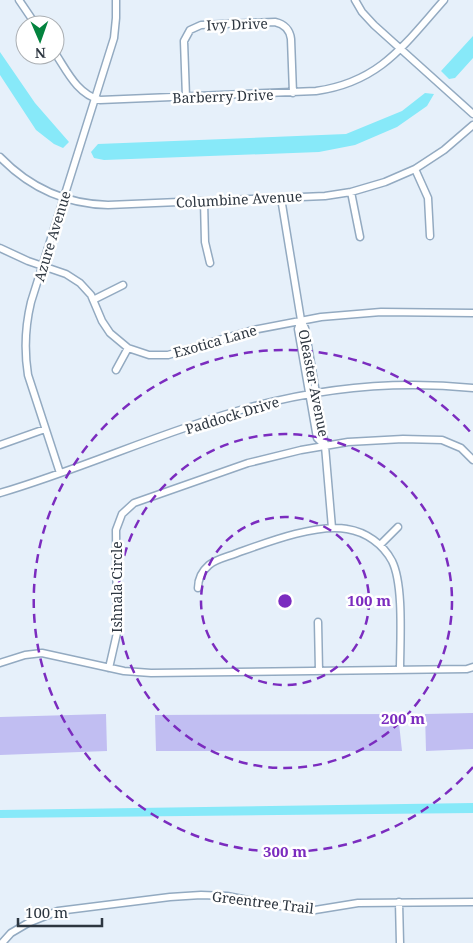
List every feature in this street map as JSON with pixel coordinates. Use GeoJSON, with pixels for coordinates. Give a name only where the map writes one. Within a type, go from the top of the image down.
{"type":"FeatureCollection","features":[{"type":"Feature","properties":{"kind":"street"},"geometry":{"type":"LineString","coordinates":[[19,0],[29,15]]}},
{"type":"Feature","properties":{"kind":"street","name":"Azure Avenue"},"geometry":{"type":"LineString","coordinates":[[60,473],[28,375],[25,344],[29,312],[114,38],[116,0]]}},
{"type":"Feature","properties":{"kind":"street"},"geometry":{"type":"LineString","coordinates":[[355,0],[368,19],[473,114]]}},
{"type":"Feature","properties":{"kind":"street","name":"Barberry Drive"},"geometry":{"type":"LineString","coordinates":[[96,99],[293,93],[331,89],[354,82],[383,65],[401,49],[444,0]]}},
{"type":"Feature","properties":{"kind":"street","name":"Ivy Drive"},"geometry":{"type":"LineString","coordinates":[[186,97],[184,41],[190,30],[201,25],[275,22],[283,25],[290,35],[293,93]]}},
{"type":"Feature","properties":{"kind":"street"},"geometry":{"type":"LineString","coordinates":[[63,65],[78,87],[84,93],[96,99]]}},
{"type":"Feature","properties":{"kind":"street","name":"Columbine Avenue"},"geometry":{"type":"LineString","coordinates":[[0,157],[36,186],[64,198],[87,204],[108,205],[325,196],[351,192],[385,182],[415,169],[444,150],[473,124]]}},
{"type":"Feature","properties":{"kind":"street"},"geometry":{"type":"LineString","coordinates":[[415,169],[428,198],[430,236]]}},
{"type":"Feature","properties":{"kind":"street"},"geometry":{"type":"LineString","coordinates":[[351,192],[360,237]]}},
{"type":"Feature","properties":{"kind":"street","name":"Oleaster Avenue"},"geometry":{"type":"LineString","coordinates":[[281,198],[301,320],[305,328],[313,394],[326,446],[332,528]]}},
{"type":"Feature","properties":{"kind":"street"},"geometry":{"type":"LineString","coordinates":[[204,201],[205,242],[210,263]]}},
{"type":"Feature","properties":{"kind":"street","name":"Exotica Lane"},"geometry":{"type":"LineString","coordinates":[[0,248],[74,278],[86,288],[107,329],[116,339],[128,348],[149,355],[168,355],[245,332],[301,320],[381,312],[473,313]]}},
{"type":"Feature","properties":{"kind":"street"},"geometry":{"type":"LineString","coordinates":[[93,300],[123,286]]}},
{"type":"Feature","properties":{"kind":"street"},"geometry":{"type":"LineString","coordinates":[[116,370],[128,348]]}},
{"type":"Feature","properties":{"kind":"street","name":"Paddock Drive"},"geometry":{"type":"LineString","coordinates":[[0,493],[225,415],[271,402],[346,389],[403,385],[473,388]]}},
{"type":"Feature","properties":{"kind":"street"},"geometry":{"type":"LineString","coordinates":[[0,445],[45,429]]}},
{"type":"Feature","properties":{"kind":"street","name":"Ishnala Circle"},"geometry":{"type":"LineString","coordinates":[[109,668],[117,633],[116,530],[124,511],[138,502],[248,463],[326,446],[375,440],[434,439],[457,446],[472,457]]}},
{"type":"Feature","properties":{"kind":"street"},"geometry":{"type":"LineString","coordinates":[[380,545],[398,527]]}},
{"type":"Feature","properties":{"kind":"street"},"geometry":{"type":"LineString","coordinates":[[198,588],[202,573],[206,567],[216,561],[272,542],[332,528],[357,531],[380,545],[391,560],[398,577],[400,670]]}},
{"type":"Feature","properties":{"kind":"street"},"geometry":{"type":"LineString","coordinates":[[318,622],[319,671]]}},
{"type":"Feature","properties":{"kind":"street"},"geometry":{"type":"LineString","coordinates":[[0,663],[25,655],[42,653],[109,668],[151,673],[467,669],[473,667]]}},
{"type":"Feature","properties":{"kind":"street","name":"Greentree Trail"},"geometry":{"type":"LineString","coordinates":[[2,943],[11,933],[28,923],[58,911],[170,897],[227,896],[280,906],[315,910],[358,903],[473,902]]}},
{"type":"Feature","properties":{"kind":"street"},"geometry":{"type":"LineString","coordinates":[[399,902],[400,943]]}},
{"type":"Feature","properties":{"kind":"shaded area"},"geometry":{"type":"Polygon","coordinates":[[[473,36],[473,58],[455,78],[449,79],[441,71],[473,36]]]}},
{"type":"Feature","properties":{"kind":"shaded area"},"geometry":{"type":"Polygon","coordinates":[[[0,52],[35,103],[69,142],[63,148],[54,144],[36,130],[0,75],[0,52]]]}},
{"type":"Feature","properties":{"kind":"shaded area"},"geometry":{"type":"Polygon","coordinates":[[[425,93],[434,94],[427,106],[397,127],[355,145],[319,152],[104,160],[94,158],[91,152],[98,144],[346,134],[402,111],[425,93]]]}},
{"type":"Feature","properties":{"kind":"shaded area"},"geometry":{"type":"Polygon","coordinates":[[[473,713],[473,749],[426,751],[425,714],[473,713]]]}},
{"type":"Feature","properties":{"kind":"shaded area"},"geometry":{"type":"Polygon","coordinates":[[[106,714],[107,751],[0,755],[0,717],[106,714]]]}},
{"type":"Feature","properties":{"kind":"shaded area"},"geometry":{"type":"Polygon","coordinates":[[[398,714],[402,751],[156,751],[155,715],[398,714]]]}},
{"type":"Feature","properties":{"kind":"shaded area"},"geometry":{"type":"Polygon","coordinates":[[[473,803],[473,813],[0,818],[0,810],[473,803]]]}}]}
